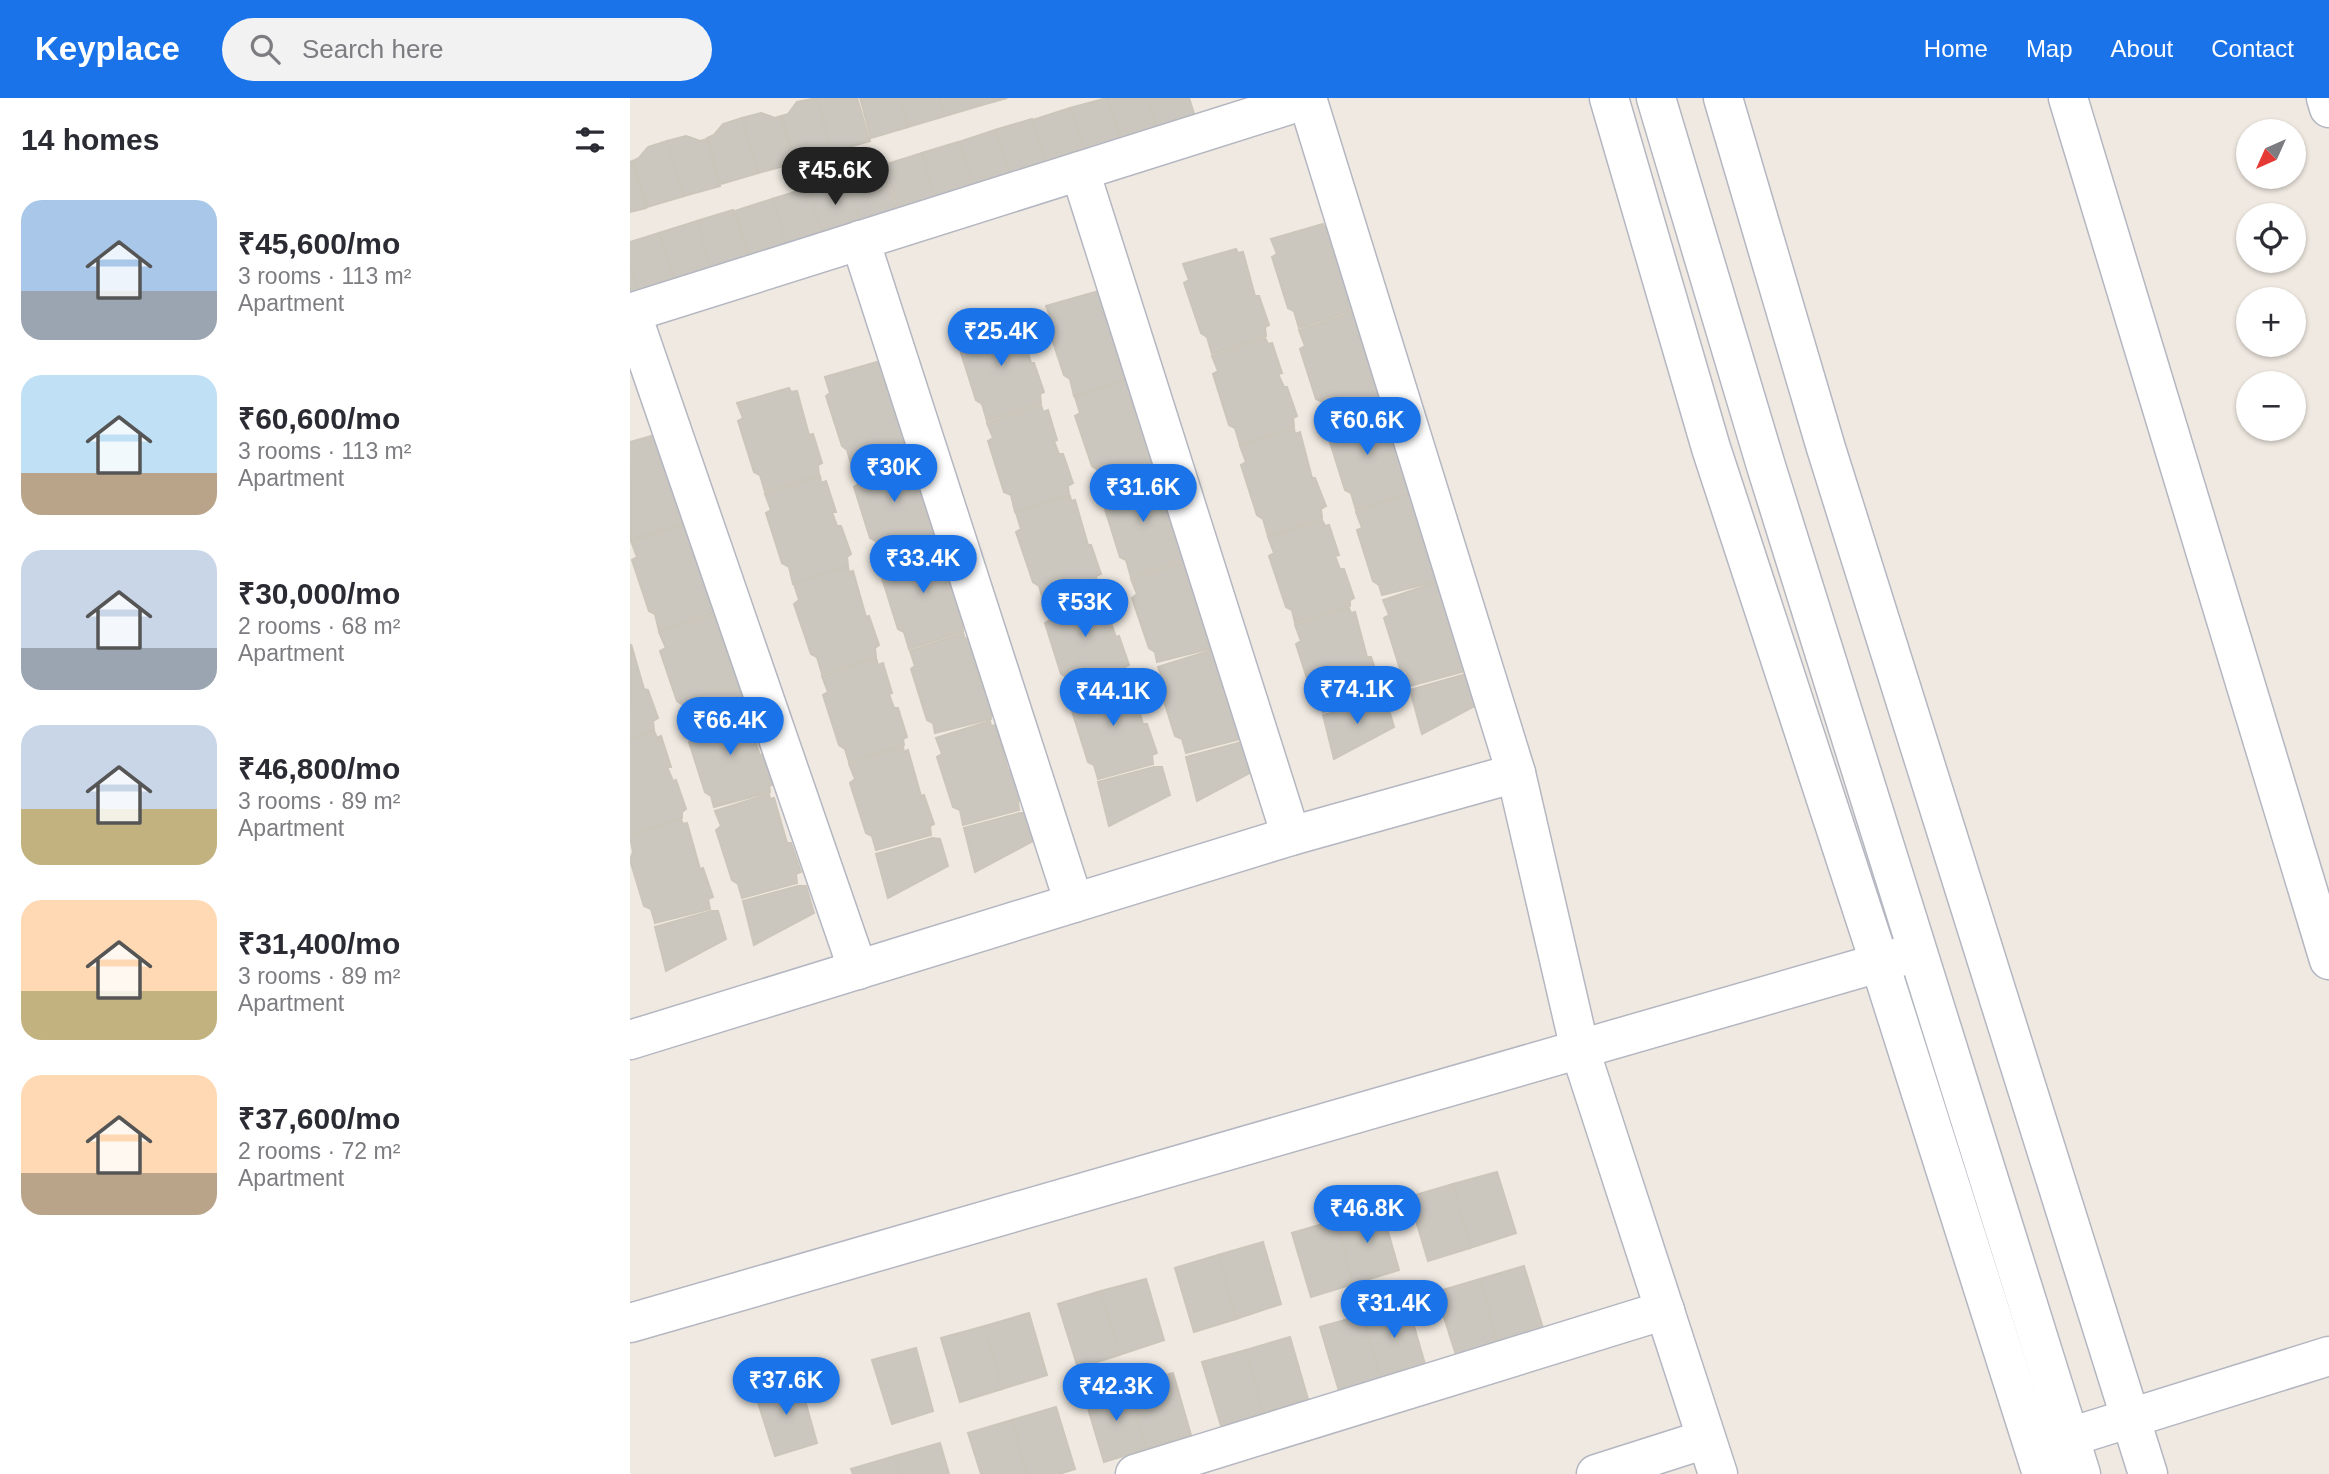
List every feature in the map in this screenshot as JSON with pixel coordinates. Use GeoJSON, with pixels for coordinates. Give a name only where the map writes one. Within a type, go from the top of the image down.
{"type":"FeatureCollection","features":[{"type":"Feature","properties":{"kind":"street"},"geometry":{"type":"LineString","coordinates":[[1609,98],[1711,448],[1880,964],[2042,1474]]}},
{"type":"Feature","properties":{"kind":"street"},"geometry":{"type":"LineString","coordinates":[[1656,98],[1766,466],[2081,1474]]}},
{"type":"Feature","properties":{"kind":"street"},"geometry":{"type":"LineString","coordinates":[[1723,98],[1826,448],[2148,1474]]}},
{"type":"Feature","properties":{"kind":"street"},"geometry":{"type":"LineString","coordinates":[[2068,98],[2329,960]]}},
{"type":"Feature","properties":{"kind":"street"},"geometry":{"type":"LineString","coordinates":[[2326,98],[2329,108]]}},
{"type":"Feature","properties":{"kind":"street"},"geometry":{"type":"LineString","coordinates":[[858,970],[631,312],[1308,99],[1516,773],[1580,1050],[1712,1457],[1596,1474]]}},
{"type":"Feature","properties":{"kind":"street"},"geometry":{"type":"LineString","coordinates":[[1080,171],[1292,836]]}},
{"type":"Feature","properties":{"kind":"street"},"geometry":{"type":"LineString","coordinates":[[860,240],[1074,903]]}},
{"type":"Feature","properties":{"kind":"street"},"geometry":{"type":"LineString","coordinates":[[633,1031],[858,970],[1292,836],[1516,773]]}},
{"type":"Feature","properties":{"kind":"street"},"geometry":{"type":"LineString","coordinates":[[630,1323],[1880,964],[1917,951]]}},
{"type":"Feature","properties":{"kind":"street"},"geometry":{"type":"LineString","coordinates":[[1135,1474],[1665,1310]]}},
{"type":"Feature","properties":{"kind":"street"},"geometry":{"type":"LineString","coordinates":[[2070,1437],[2329,1356]]}},
{"type":"Feature","properties":{"kind":"building"},"geometry":{"type":"Polygon","coordinates":[[[817,98],[832,152],[796,162],[782,116],[788,114],[797,102],[817,98]]]}},
{"type":"Feature","properties":{"kind":"building"},"geometry":{"type":"Polygon","coordinates":[[[817,98],[857,98],[870,141],[832,152],[817,98]]]}},
{"type":"Feature","properties":{"kind":"building"},"geometry":{"type":"Polygon","coordinates":[[[860,98],[900,98],[908,127],[871,138],[860,98]]]}},
{"type":"Feature","properties":{"kind":"building"},"geometry":{"type":"Polygon","coordinates":[[[900,98],[940,98],[945,116],[908,127],[900,98]]]}},
{"type":"Feature","properties":{"kind":"building"},"geometry":{"type":"Polygon","coordinates":[[[940,98],[980,98],[982,105],[945,116],[940,98]]]}},
{"type":"Feature","properties":{"kind":"building"},"geometry":{"type":"Polygon","coordinates":[[[980,98],[1007,98],[982,105],[980,98]]]}},
{"type":"Feature","properties":{"kind":"building"},"geometry":{"type":"Polygon","coordinates":[[[1107,98],[1122,143],[1088,163],[1070,108],[1107,98]]]}},
{"type":"Feature","properties":{"kind":"building"},"geometry":{"type":"Polygon","coordinates":[[[1108,98],[1148,98],[1162,140],[1122,143],[1108,98]]]}},
{"type":"Feature","properties":{"kind":"building"},"geometry":{"type":"Polygon","coordinates":[[[1148,98],[1189,98],[1196,120],[1162,140],[1148,98]]]}},
{"type":"Feature","properties":{"kind":"building"},"geometry":{"type":"Polygon","coordinates":[[[1070,108],[1088,163],[1048,166],[1033,120],[1070,108]]]}},
{"type":"Feature","properties":{"kind":"building"},"geometry":{"type":"Polygon","coordinates":[[[761,113],[775,118],[781,116],[795,163],[758,173],[742,118],[761,113]]]}},
{"type":"Feature","properties":{"kind":"building"},"geometry":{"type":"Polygon","coordinates":[[[742,118],[758,173],[721,184],[707,138],[714,135],[723,124],[742,118]]]}},
{"type":"Feature","properties":{"kind":"building"},"geometry":{"type":"Polygon","coordinates":[[[1032,119],[1047,165],[1013,185],[995,130],[1032,119]]]}},
{"type":"Feature","properties":{"kind":"building"},"geometry":{"type":"Polygon","coordinates":[[[995,130],[1013,185],[973,188],[959,142],[995,130]]]}},
{"type":"Feature","properties":{"kind":"building"},"geometry":{"type":"Polygon","coordinates":[[[686,136],[700,141],[707,139],[720,186],[684,196],[667,141],[686,136]]]}},
{"type":"Feature","properties":{"kind":"building"},"geometry":{"type":"Polygon","coordinates":[[[667,141],[684,196],[647,207],[633,161],[648,147],[667,141]]]}},
{"type":"Feature","properties":{"kind":"building"},"geometry":{"type":"Polygon","coordinates":[[[958,142],[973,188],[938,207],[922,153],[958,142]]]}},
{"type":"Feature","properties":{"kind":"building"},"geometry":{"type":"Polygon","coordinates":[[[922,153],[938,207],[899,211],[884,165],[922,153]]]}},
{"type":"Feature","properties":{"kind":"building"},"geometry":{"type":"Polygon","coordinates":[[[632,161],[646,208],[630,212],[630,162],[632,161]]]}},
{"type":"Feature","properties":{"kind":"building"},"geometry":{"type":"Polygon","coordinates":[[[882,165],[897,211],[863,231],[845,177],[882,165]]]}},
{"type":"Feature","properties":{"kind":"building"},"geometry":{"type":"Polygon","coordinates":[[[845,177],[863,231],[823,234],[808,188],[845,177]]]}},
{"type":"Feature","properties":{"kind":"building"},"geometry":{"type":"Polygon","coordinates":[[[808,188],[823,234],[789,253],[772,199],[808,188]]]}},
{"type":"Feature","properties":{"kind":"building"},"geometry":{"type":"Polygon","coordinates":[[[772,199],[789,253],[749,257],[735,211],[772,199]]]}},
{"type":"Feature","properties":{"kind":"building"},"geometry":{"type":"Polygon","coordinates":[[[733,210],[748,256],[713,276],[697,221],[733,210]]]}},
{"type":"Feature","properties":{"kind":"building"},"geometry":{"type":"Polygon","coordinates":[[[697,221],[713,276],[674,279],[659,233],[697,221]]]}},
{"type":"Feature","properties":{"kind":"building"},"geometry":{"type":"Polygon","coordinates":[[[1323,224],[1325,228],[1331,227],[1353,310],[1299,328],[1294,311],[1288,308],[1272,257],[1277,254],[1271,239],[1323,224]]]}},
{"type":"Feature","properties":{"kind":"building"},"geometry":{"type":"Polygon","coordinates":[[[659,233],[674,279],[640,298],[630,267],[630,242],[659,233]]]}},
{"type":"Feature","properties":{"kind":"building"},"geometry":{"type":"Polygon","coordinates":[[[1236,249],[1238,253],[1243,252],[1255,296],[1259,296],[1269,325],[1265,327],[1266,336],[1212,354],[1207,337],[1201,333],[1184,283],[1189,280],[1183,264],[1236,249]]]}},
{"type":"Feature","properties":{"kind":"building"},"geometry":{"type":"Polygon","coordinates":[[[630,267],[640,298],[630,301],[630,267]]]}},
{"type":"Feature","properties":{"kind":"building"},"geometry":{"type":"Polygon","coordinates":[[[1099,291],[1129,378],[1074,396],[1070,379],[1064,375],[1047,324],[1052,321],[1046,306],[1099,291]]]}},
{"type":"Feature","properties":{"kind":"building"},"geometry":{"type":"Polygon","coordinates":[[[1353,312],[1355,319],[1360,317],[1382,402],[1327,420],[1323,402],[1316,399],[1300,349],[1305,346],[1299,330],[1353,312]]]}},
{"type":"Feature","properties":{"kind":"building"},"geometry":{"type":"Polygon","coordinates":[[[1012,316],[1013,321],[1019,320],[1031,363],[1034,363],[1044,392],[1040,394],[1041,403],[987,421],[982,404],[976,400],[960,350],[965,347],[959,331],[1012,316]]]}},
{"type":"Feature","properties":{"kind":"building"},"geometry":{"type":"Polygon","coordinates":[[[1265,338],[1268,344],[1272,343],[1282,373],[1278,374],[1284,387],[1287,387],[1297,416],[1293,418],[1294,427],[1240,445],[1235,428],[1229,425],[1213,374],[1218,371],[1212,356],[1265,338]]]}},
{"type":"Feature","properties":{"kind":"building"},"geometry":{"type":"Polygon","coordinates":[[[877,362],[879,366],[884,366],[907,449],[852,467],[847,450],[842,446],[826,396],[830,393],[825,377],[877,362]]]}},
{"type":"Feature","properties":{"kind":"building"},"geometry":{"type":"Polygon","coordinates":[[[1129,379],[1157,469],[1103,487],[1098,470],[1092,466],[1075,416],[1080,413],[1075,397],[1129,379]]]}},
{"type":"Feature","properties":{"kind":"building"},"geometry":{"type":"Polygon","coordinates":[[[789,388],[791,392],[797,391],[809,435],[813,434],[822,463],[818,465],[819,475],[765,492],[760,475],[754,472],[738,421],[743,418],[737,403],[789,388]]]}},
{"type":"Feature","properties":{"kind":"building"},"geometry":{"type":"Polygon","coordinates":[[[1381,403],[1410,493],[1356,510],[1351,493],[1345,490],[1329,439],[1334,436],[1328,420],[1381,403]]]}},
{"type":"Feature","properties":{"kind":"building"},"geometry":{"type":"Polygon","coordinates":[[[1041,405],[1043,412],[1048,410],[1057,440],[1054,441],[1059,454],[1063,454],[1073,483],[1068,486],[1069,495],[1015,512],[1011,495],[1004,492],[988,441],[993,438],[987,423],[1041,405]]]}},
{"type":"Feature","properties":{"kind":"building"},"geometry":{"type":"Polygon","coordinates":[[[1294,429],[1295,434],[1300,432],[1312,478],[1315,478],[1326,506],[1321,509],[1322,518],[1268,536],[1263,519],[1257,515],[1241,465],[1246,462],[1240,446],[1294,429]]]}},
{"type":"Feature","properties":{"kind":"building"},"geometry":{"type":"Polygon","coordinates":[[[655,435],[685,522],[631,540],[630,442],[655,435]]]}},
{"type":"Feature","properties":{"kind":"building"},"geometry":{"type":"Polygon","coordinates":[[[907,451],[909,457],[914,456],[935,541],[881,559],[876,541],[870,538],[854,487],[858,484],[853,469],[907,451]]]}},
{"type":"Feature","properties":{"kind":"building"},"geometry":{"type":"Polygon","coordinates":[[[1157,470],[1185,560],[1131,577],[1126,560],[1120,557],[1104,506],[1109,503],[1103,488],[1157,470]]]}},
{"type":"Feature","properties":{"kind":"building"},"geometry":{"type":"Polygon","coordinates":[[[820,476],[821,483],[826,481],[836,512],[832,512],[837,526],[841,526],[851,554],[847,557],[848,566],[793,584],[789,567],[782,563],[766,513],[771,510],[765,494],[820,476]]]}},
{"type":"Feature","properties":{"kind":"building"},"geometry":{"type":"Polygon","coordinates":[[[1410,494],[1438,581],[1382,595],[1379,585],[1373,581],[1357,530],[1362,528],[1356,512],[1410,494]]]}},
{"type":"Feature","properties":{"kind":"building"},"geometry":{"type":"Polygon","coordinates":[[[1070,496],[1071,501],[1075,500],[1088,545],[1091,545],[1101,574],[1096,576],[1097,585],[1044,603],[1039,586],[1033,582],[1016,532],[1021,529],[1016,513],[1070,496]]]}},
{"type":"Feature","properties":{"kind":"building"},"geometry":{"type":"Polygon","coordinates":[[[1322,520],[1325,526],[1329,525],[1339,555],[1335,556],[1340,569],[1344,569],[1354,598],[1350,600],[1350,606],[1295,623],[1292,610],[1286,607],[1269,556],[1274,553],[1268,537],[1322,520]]]}},
{"type":"Feature","properties":{"kind":"building"},"geometry":{"type":"Polygon","coordinates":[[[685,524],[714,613],[659,631],[655,614],[649,611],[632,560],[637,557],[631,541],[685,524]]]}},
{"type":"Feature","properties":{"kind":"building"},"geometry":{"type":"Polygon","coordinates":[[[935,542],[936,547],[941,545],[967,620],[962,622],[963,631],[909,649],[904,632],[898,629],[882,578],[887,575],[881,559],[935,542]]]}},
{"type":"Feature","properties":{"kind":"building"},"geometry":{"type":"Polygon","coordinates":[[[1185,562],[1213,648],[1157,662],[1155,652],[1149,648],[1132,598],[1137,594],[1131,579],[1185,562]]]}},
{"type":"Feature","properties":{"kind":"building"},"geometry":{"type":"Polygon","coordinates":[[[848,567],[849,572],[853,571],[866,617],[869,616],[879,645],[875,648],[876,657],[822,674],[817,657],[811,654],[794,604],[799,600],[794,584],[848,567]]]}},
{"type":"Feature","properties":{"kind":"building"},"geometry":{"type":"Polygon","coordinates":[[[1437,582],[1438,588],[1442,586],[1465,671],[1410,686],[1406,672],[1400,669],[1384,618],[1389,615],[1383,600],[1437,582]]]}},
{"type":"Feature","properties":{"kind":"building"},"geometry":{"type":"Polygon","coordinates":[[[1098,587],[1100,593],[1105,592],[1114,622],[1111,623],[1116,637],[1119,636],[1129,665],[1125,667],[1125,673],[1070,690],[1067,677],[1061,674],[1045,623],[1050,620],[1044,605],[1098,587]]]}},
{"type":"Feature","properties":{"kind":"building"},"geometry":{"type":"Polygon","coordinates":[[[1349,608],[1351,613],[1355,612],[1367,657],[1371,657],[1381,686],[1376,688],[1378,697],[1323,712],[1319,698],[1312,694],[1296,644],[1301,641],[1295,625],[1349,608]]]}},
{"type":"Feature","properties":{"kind":"building"},"geometry":{"type":"Polygon","coordinates":[[[714,615],[715,620],[720,619],[732,664],[735,664],[745,692],[741,695],[742,704],[688,722],[683,705],[677,701],[660,651],[666,648],[659,632],[714,615]]]}},
{"type":"Feature","properties":{"kind":"building"},"geometry":{"type":"Polygon","coordinates":[[[963,633],[965,639],[970,637],[980,668],[976,668],[981,682],[985,682],[995,711],[991,713],[991,719],[935,733],[933,723],[927,720],[911,669],[915,666],[910,651],[963,633]]]}},
{"type":"Feature","properties":{"kind":"building"},"geometry":{"type":"Polygon","coordinates":[[[631,644],[644,689],[648,690],[658,718],[653,721],[654,730],[630,738],[631,644]]]}},
{"type":"Feature","properties":{"kind":"building"},"geometry":{"type":"Polygon","coordinates":[[[1212,650],[1240,739],[1186,753],[1182,739],[1175,736],[1159,685],[1164,682],[1158,667],[1212,650]]]}},
{"type":"Feature","properties":{"kind":"building"},"geometry":{"type":"Polygon","coordinates":[[[876,658],[878,665],[883,663],[892,693],[889,694],[894,708],[898,708],[907,737],[903,739],[904,745],[849,762],[845,749],[839,745],[823,695],[828,692],[822,676],[876,658]]]}},
{"type":"Feature","properties":{"kind":"building"},"geometry":{"type":"Polygon","coordinates":[[[1466,674],[1482,702],[1422,734],[1410,690],[1466,674]]]}},
{"type":"Feature","properties":{"kind":"building"},"geometry":{"type":"Polygon","coordinates":[[[1125,675],[1126,680],[1130,679],[1143,724],[1147,724],[1157,753],[1152,755],[1153,764],[1098,779],[1094,765],[1088,762],[1072,711],[1076,708],[1071,692],[1125,675]]]}},
{"type":"Feature","properties":{"kind":"building"},"geometry":{"type":"Polygon","coordinates":[[[1386,700],[1394,727],[1334,759],[1323,715],[1386,700]]]}},
{"type":"Feature","properties":{"kind":"building"},"geometry":{"type":"Polygon","coordinates":[[[742,706],[744,712],[749,710],[759,741],[755,741],[760,755],[764,755],[774,784],[769,786],[770,792],[714,807],[711,796],[705,792],[689,742],[694,739],[688,723],[742,706]]]}},
{"type":"Feature","properties":{"kind":"building"},"geometry":{"type":"Polygon","coordinates":[[[990,721],[991,726],[996,725],[1008,770],[1012,770],[1022,799],[1018,801],[1019,810],[963,825],[960,810],[953,807],[937,757],[942,754],[936,738],[990,721]]]}},
{"type":"Feature","properties":{"kind":"building"},"geometry":{"type":"Polygon","coordinates":[[[654,731],[657,738],[661,736],[671,767],[667,767],[673,781],[676,780],[686,809],[682,812],[682,818],[630,834],[630,739],[654,731]]]}},
{"type":"Feature","properties":{"kind":"building"},"geometry":{"type":"Polygon","coordinates":[[[1242,742],[1257,769],[1197,801],[1186,757],[1242,742]]]}},
{"type":"Feature","properties":{"kind":"building"},"geometry":{"type":"Polygon","coordinates":[[[903,746],[904,752],[908,750],[921,796],[924,795],[934,824],[930,826],[931,835],[876,850],[872,836],[866,833],[850,783],[855,779],[849,764],[903,746]]]}},
{"type":"Feature","properties":{"kind":"building"},"geometry":{"type":"Polygon","coordinates":[[[1162,767],[1170,795],[1109,826],[1098,782],[1162,767]]]}},
{"type":"Feature","properties":{"kind":"building"},"geometry":{"type":"Polygon","coordinates":[[[769,794],[770,799],[774,798],[787,843],[791,843],[801,872],[796,874],[797,883],[742,898],[738,884],[732,880],[716,830],[721,826],[715,811],[769,794]]]}},
{"type":"Feature","properties":{"kind":"building"},"geometry":{"type":"Polygon","coordinates":[[[1027,813],[1035,840],[975,872],[964,828],[1027,813]]]}},
{"type":"Feature","properties":{"kind":"building"},"geometry":{"type":"Polygon","coordinates":[[[681,819],[683,824],[687,823],[700,869],[703,868],[713,897],[708,899],[710,909],[655,923],[651,909],[644,906],[630,860],[633,852],[630,836],[681,819]]]}},
{"type":"Feature","properties":{"kind":"building"},"geometry":{"type":"Polygon","coordinates":[[[932,838],[940,839],[948,866],[888,898],[876,854],[932,838]]]}},
{"type":"Feature","properties":{"kind":"building"},"geometry":{"type":"Polygon","coordinates":[[[806,886],[814,913],[754,945],[743,901],[806,886]]]}},
{"type":"Feature","properties":{"kind":"building"},"geometry":{"type":"Polygon","coordinates":[[[718,911],[726,939],[666,971],[655,927],[718,911]]]}},
{"type":"Feature","properties":{"kind":"building"},"geometry":{"type":"Polygon","coordinates":[[[1497,1172],[1516,1233],[1470,1248],[1453,1184],[1497,1172]]]}},
{"type":"Feature","properties":{"kind":"building"},"geometry":{"type":"Polygon","coordinates":[[[1453,1184],[1470,1248],[1428,1261],[1409,1197],[1453,1184]]]}},
{"type":"Feature","properties":{"kind":"building"},"geometry":{"type":"Polygon","coordinates":[[[1381,1207],[1399,1270],[1353,1284],[1336,1220],[1381,1207]]]}},
{"type":"Feature","properties":{"kind":"building"},"geometry":{"type":"Polygon","coordinates":[[[1336,1220],[1353,1284],[1311,1297],[1292,1233],[1336,1220]]]}},
{"type":"Feature","properties":{"kind":"building"},"geometry":{"type":"Polygon","coordinates":[[[1263,1242],[1281,1304],[1236,1319],[1218,1255],[1263,1242]]]}},
{"type":"Feature","properties":{"kind":"building"},"geometry":{"type":"Polygon","coordinates":[[[1218,1255],[1236,1319],[1194,1332],[1175,1268],[1218,1255]]]}},
{"type":"Feature","properties":{"kind":"building"},"geometry":{"type":"Polygon","coordinates":[[[1524,1266],[1543,1328],[1497,1342],[1480,1279],[1524,1266]]]}},
{"type":"Feature","properties":{"kind":"building"},"geometry":{"type":"Polygon","coordinates":[[[1146,1279],[1164,1340],[1119,1355],[1101,1291],[1146,1279]]]}},
{"type":"Feature","properties":{"kind":"building"},"geometry":{"type":"Polygon","coordinates":[[[1480,1279],[1497,1342],[1456,1355],[1436,1292],[1480,1279]]]}},
{"type":"Feature","properties":{"kind":"building"},"geometry":{"type":"Polygon","coordinates":[[[1101,1291],[1119,1355],[1078,1368],[1058,1304],[1101,1291]]]}},
{"type":"Feature","properties":{"kind":"building"},"geometry":{"type":"Polygon","coordinates":[[[1407,1302],[1425,1364],[1380,1378],[1363,1315],[1407,1302]]]}},
{"type":"Feature","properties":{"kind":"building"},"geometry":{"type":"Polygon","coordinates":[[[1029,1313],[1047,1375],[1002,1389],[985,1326],[1029,1313]]]}},
{"type":"Feature","properties":{"kind":"building"},"geometry":{"type":"Polygon","coordinates":[[[1363,1315],[1380,1378],[1339,1391],[1320,1327],[1363,1315]]]}},
{"type":"Feature","properties":{"kind":"building"},"geometry":{"type":"Polygon","coordinates":[[[985,1326],[1002,1389],[960,1402],[941,1338],[985,1326]]]}},
{"type":"Feature","properties":{"kind":"building"},"geometry":{"type":"Polygon","coordinates":[[[1290,1337],[1308,1399],[1263,1413],[1246,1350],[1290,1337]]]}},
{"type":"Feature","properties":{"kind":"building"},"geometry":{"type":"Polygon","coordinates":[[[916,1348],[933,1411],[892,1424],[872,1360],[916,1348]]]}},
{"type":"Feature","properties":{"kind":"building"},"geometry":{"type":"Polygon","coordinates":[[[1246,1350],[1263,1413],[1221,1426],[1202,1362],[1246,1350]]]}},
{"type":"Feature","properties":{"kind":"building"},"geometry":{"type":"Polygon","coordinates":[[[1173,1373],[1191,1435],[1146,1449],[1129,1385],[1173,1373]]]}},
{"type":"Feature","properties":{"kind":"building"},"geometry":{"type":"Polygon","coordinates":[[[799,1379],[817,1443],[775,1456],[755,1393],[799,1379]]]}},
{"type":"Feature","properties":{"kind":"building"},"geometry":{"type":"Polygon","coordinates":[[[1129,1385],[1146,1449],[1104,1462],[1085,1398],[1129,1385]]]}},
{"type":"Feature","properties":{"kind":"building"},"geometry":{"type":"Polygon","coordinates":[[[1056,1407],[1075,1469],[1059,1474],[1027,1474],[1012,1420],[1056,1407]]]}},
{"type":"Feature","properties":{"kind":"building"},"geometry":{"type":"Polygon","coordinates":[[[1012,1420],[1027,1474],[981,1474],[968,1433],[1012,1420]]]}},
{"type":"Feature","properties":{"kind":"building"},"geometry":{"type":"Polygon","coordinates":[[[940,1443],[949,1474],[900,1474],[895,1456],[940,1443]]]}},
{"type":"Feature","properties":{"kind":"building"},"geometry":{"type":"Polygon","coordinates":[[[895,1456],[900,1474],[853,1474],[851,1469],[895,1456]]]}}]}
